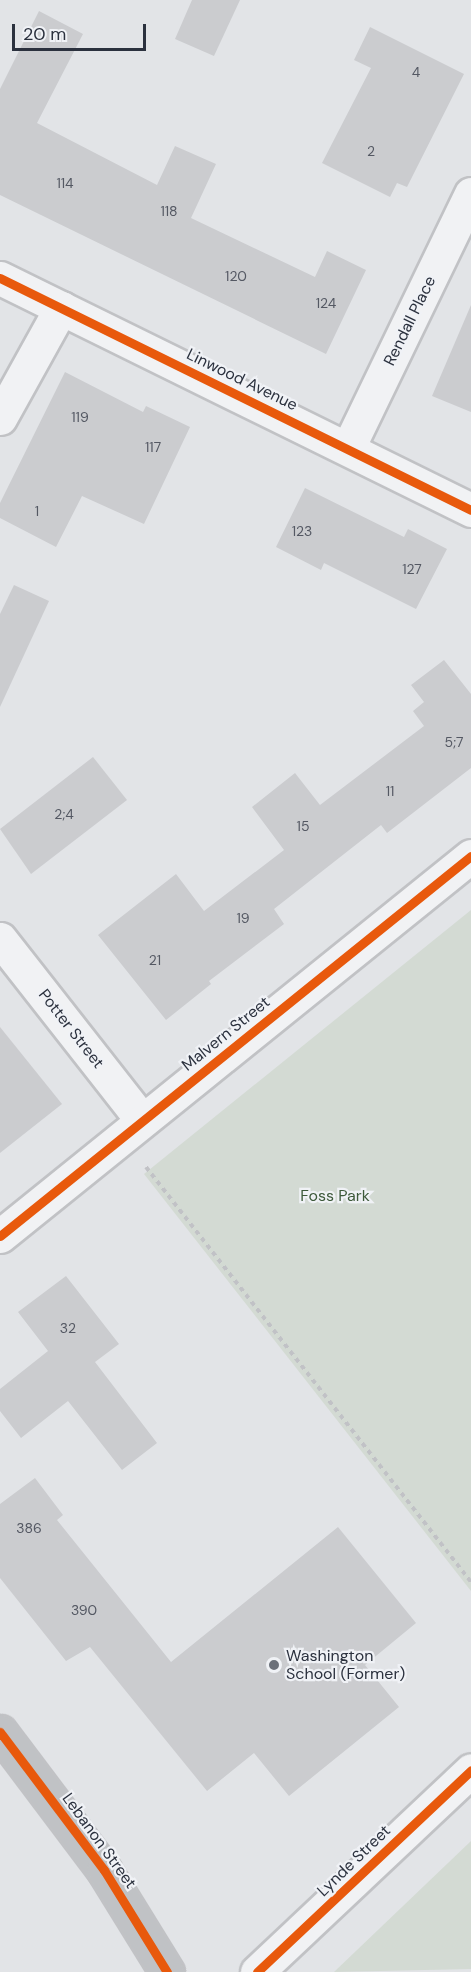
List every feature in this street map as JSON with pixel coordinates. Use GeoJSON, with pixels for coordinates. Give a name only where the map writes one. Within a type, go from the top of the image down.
{"type":"FeatureCollection","features":[{"type":"Feature","properties":{"kind":"main road","name":"Lebanon Street"},"geometry":{"type":"LineString","coordinates":[[0,1732],[104,1870],[167,1972]]}},
{"type":"Feature","properties":{"kind":"street","name":"Rendall Place"},"geometry":{"type":"LineString","coordinates":[[348,448],[471,194]]}},
{"type":"Feature","properties":{"kind":"street","name":"Linwood Avenue"},"geometry":{"type":"LineString","coordinates":[[0,278],[471,510]]}},
{"type":"Feature","properties":{"kind":"street"},"geometry":{"type":"LineString","coordinates":[[0,418],[61,308]]}},
{"type":"Feature","properties":{"kind":"street","name":"Malvern Street"},"geometry":{"type":"LineString","coordinates":[[0,1236],[471,856]]}},
{"type":"Feature","properties":{"kind":"street","name":"Potter Street"},"geometry":{"type":"LineString","coordinates":[[0,939],[132,1128]]}},
{"type":"Feature","properties":{"kind":"street","name":"Lynde Street"},"geometry":{"type":"LineString","coordinates":[[257,1972],[471,1770]]}},
{"type":"Feature","properties":{"kind":"path"},"geometry":{"type":"LineString","coordinates":[[132,1128],[471,1582]]}},
{"type":"Feature","properties":{"kind":"green space","name":"Foss Park"},"geometry":{"type":"Polygon","coordinates":[[[471,910],[471,1591],[144,1174],[471,910]]]}},
{"type":"Feature","properties":{"kind":"green space"},"geometry":{"type":"Polygon","coordinates":[[[471,1841],[471,1969],[334,1972],[471,1841]]]}},
{"type":"Feature","properties":{"kind":"building"},"geometry":{"type":"Polygon","coordinates":[[[192,0],[240,0],[214,56],[175,39],[192,0]]]}},
{"type":"Feature","properties":{"kind":"building"},"geometry":{"type":"Polygon","coordinates":[[[39,11],[83,34],[37,123],[157,185],[175,146],[216,164],[191,218],[315,277],[327,251],[366,270],[326,354],[0,195],[0,89],[39,11]]]}},
{"type":"Feature","properties":{"kind":"building"},"geometry":{"type":"Polygon","coordinates":[[[370,27],[464,74],[407,187],[397,183],[390,197],[322,163],[371,68],[354,60],[370,27]]]}},
{"type":"Feature","properties":{"kind":"building"},"geometry":{"type":"Polygon","coordinates":[[[471,305],[471,412],[432,396],[471,305]]]}},
{"type":"Feature","properties":{"kind":"building"},"geometry":{"type":"Polygon","coordinates":[[[65,372],[143,412],[146,406],[190,427],[144,524],[82,496],[56,547],[0,518],[0,503],[65,372]]]}},
{"type":"Feature","properties":{"kind":"building"},"geometry":{"type":"Polygon","coordinates":[[[305,488],[404,537],[408,529],[447,549],[416,609],[324,563],[321,570],[276,547],[305,488]]]}},
{"type":"Feature","properties":{"kind":"building"},"geometry":{"type":"Polygon","coordinates":[[[14,585],[49,601],[0,707],[0,614],[14,585]]]}},
{"type":"Feature","properties":{"kind":"building"},"geometry":{"type":"Polygon","coordinates":[[[444,660],[471,694],[471,768],[387,833],[381,825],[274,909],[284,924],[209,981],[211,984],[166,1020],[98,935],[176,874],[204,911],[284,850],[252,807],[295,773],[320,805],[424,726],[413,711],[424,702],[411,685],[444,660]]]}},
{"type":"Feature","properties":{"kind":"building"},"geometry":{"type":"Polygon","coordinates":[[[93,757],[127,800],[31,874],[0,829],[93,757]]]}},
{"type":"Feature","properties":{"kind":"building"},"geometry":{"type":"Polygon","coordinates":[[[0,1027],[62,1104],[0,1153],[0,1027]]]}},
{"type":"Feature","properties":{"kind":"building"},"geometry":{"type":"Polygon","coordinates":[[[66,1276],[119,1344],[95,1362],[157,1443],[122,1470],[68,1401],[21,1438],[0,1411],[0,1389],[48,1351],[18,1312],[66,1276]]]}},
{"type":"Feature","properties":{"kind":"building"},"geometry":{"type":"Polygon","coordinates":[[[35,1478],[63,1515],[57,1520],[171,1662],[338,1527],[416,1623],[365,1665],[399,1707],[289,1796],[254,1753],[207,1791],[90,1647],[66,1661],[0,1578],[0,1504],[35,1478]]]}},
{"type":"Feature","properties":{"kind":"cycle path"},"geometry":{"type":"LineString","coordinates":[[0,278],[471,510]]}},
{"type":"Feature","properties":{"kind":"cycle path"},"geometry":{"type":"LineString","coordinates":[[0,1236],[471,856]]}},
{"type":"Feature","properties":{"kind":"cycle path"},"geometry":{"type":"LineString","coordinates":[[0,1732],[104,1870],[167,1972]]}},
{"type":"Feature","properties":{"kind":"cycle path"},"geometry":{"type":"LineString","coordinates":[[257,1972],[471,1770]]}},
{"type":"Feature","properties":{"kind":"place","name":"Washington School (Former)"},"geometry":{"type":"Point","coordinates":[274,1665]}}]}
